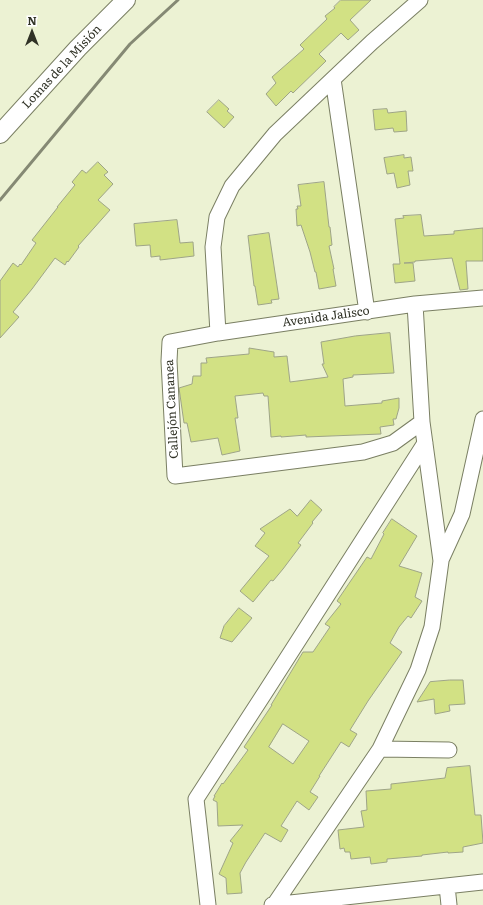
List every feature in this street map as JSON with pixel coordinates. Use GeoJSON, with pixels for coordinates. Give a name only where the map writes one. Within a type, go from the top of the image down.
{"type":"FeatureCollection","features":[{"type":"Feature","properties":{"kind":"street","name":"Lomas de la Misión"},"geometry":{"type":"LineString","coordinates":[[0,134],[78,48],[126,0]]}},
{"type":"Feature","properties":{"kind":"street"},"geometry":{"type":"LineString","coordinates":[[218,333],[213,247],[216,217],[232,186],[275,134],[372,42],[420,0]]}},
{"type":"Feature","properties":{"kind":"street"},"geometry":{"type":"LineString","coordinates":[[333,79],[367,312]]}},
{"type":"Feature","properties":{"kind":"street","name":"Avenida Jalisco"},"geometry":{"type":"LineString","coordinates":[[170,342],[218,333],[415,304],[483,298]]}},
{"type":"Feature","properties":{"kind":"street"},"geometry":{"type":"LineString","coordinates":[[273,905],[380,749],[418,670],[432,627],[441,561],[422,422],[415,304]]}},
{"type":"Feature","properties":{"kind":"street","name":"Callejón Cananea"},"geometry":{"type":"LineString","coordinates":[[170,342],[169,360],[175,476],[363,452],[393,443],[422,422]]}},
{"type":"Feature","properties":{"kind":"street"},"geometry":{"type":"LineString","coordinates":[[441,561],[462,514],[483,419]]}},
{"type":"Feature","properties":{"kind":"street"},"geometry":{"type":"LineString","coordinates":[[208,905],[196,799],[425,443]]}},
{"type":"Feature","properties":{"kind":"street"},"geometry":{"type":"LineString","coordinates":[[380,749],[449,750]]}},
{"type":"Feature","properties":{"kind":"street"},"geometry":{"type":"LineString","coordinates":[[273,905],[483,882]]}},
{"type":"Feature","properties":{"kind":"street"},"geometry":{"type":"LineString","coordinates":[[447,886],[448,905]]}},
{"type":"Feature","properties":{"kind":"building"},"geometry":{"type":"Polygon","coordinates":[[[341,0],[371,0],[350,20],[359,30],[348,40],[341,33],[319,54],[326,61],[293,93],[291,91],[276,106],[266,94],[276,83],[272,77],[304,49],[300,45],[327,19],[325,16],[335,8],[334,7],[341,0]]]}},
{"type":"Feature","properties":{"kind":"building"},"geometry":{"type":"Polygon","coordinates":[[[219,100],[229,109],[227,111],[234,117],[224,128],[207,112],[219,100]]]}},
{"type":"Feature","properties":{"kind":"building"},"geometry":{"type":"Polygon","coordinates":[[[387,109],[388,113],[406,111],[407,131],[394,132],[393,128],[375,130],[373,110],[387,109]]]}},
{"type":"Feature","properties":{"kind":"building"},"geometry":{"type":"Polygon","coordinates":[[[404,155],[404,158],[411,157],[413,171],[408,171],[410,185],[397,188],[394,173],[387,174],[384,158],[404,155]]]}},
{"type":"Feature","properties":{"kind":"building"},"geometry":{"type":"Polygon","coordinates":[[[98,162],[108,172],[104,175],[113,184],[98,200],[110,210],[78,246],[79,247],[65,265],[55,258],[13,312],[19,317],[0,338],[0,281],[13,263],[18,267],[20,264],[21,265],[36,243],[32,240],[75,185],[72,182],[82,170],[86,173],[98,162]]]}},
{"type":"Feature","properties":{"kind":"building"},"geometry":{"type":"Polygon","coordinates":[[[324,182],[332,245],[329,246],[336,286],[319,289],[316,272],[301,225],[297,226],[296,209],[298,209],[297,206],[301,206],[298,185],[324,182]]]}},
{"type":"Feature","properties":{"kind":"building"},"geometry":{"type":"Polygon","coordinates":[[[421,215],[424,236],[454,234],[454,231],[483,228],[483,261],[466,261],[468,289],[460,290],[452,258],[404,263],[413,263],[415,281],[395,283],[393,264],[400,264],[395,219],[404,218],[403,216],[421,215]]]}},
{"type":"Feature","properties":{"kind":"building"},"geometry":{"type":"Polygon","coordinates":[[[177,220],[180,243],[193,242],[194,256],[160,260],[160,256],[151,257],[150,245],[136,246],[134,224],[177,220]]]}},
{"type":"Feature","properties":{"kind":"building"},"geometry":{"type":"Polygon","coordinates":[[[269,233],[279,299],[271,300],[272,303],[258,305],[254,286],[248,236],[269,233]]]}},
{"type":"Feature","properties":{"kind":"building"},"geometry":{"type":"Polygon","coordinates":[[[390,333],[394,373],[353,375],[353,377],[343,379],[345,406],[382,403],[382,401],[399,398],[399,408],[396,419],[393,419],[394,425],[380,427],[381,434],[271,437],[268,396],[264,396],[263,393],[235,396],[238,418],[235,418],[240,451],[222,455],[218,438],[191,442],[187,423],[184,423],[179,388],[192,384],[193,376],[201,376],[201,363],[207,363],[206,358],[249,354],[249,348],[274,352],[274,357],[287,356],[290,382],[328,377],[322,364],[324,364],[321,342],[355,336],[390,333]]]}},
{"type":"Feature","properties":{"kind":"building"},"geometry":{"type":"Polygon","coordinates":[[[311,500],[322,510],[298,543],[301,545],[283,569],[273,581],[271,580],[253,602],[240,591],[269,556],[255,546],[265,533],[260,529],[290,509],[297,516],[311,500]]]}},
{"type":"Feature","properties":{"kind":"building"},"geometry":{"type":"Polygon","coordinates":[[[392,519],[417,536],[399,566],[422,573],[415,597],[422,601],[411,618],[408,616],[399,627],[390,643],[402,652],[350,730],[357,734],[349,747],[341,742],[319,776],[310,792],[318,797],[309,810],[297,801],[281,826],[288,830],[281,842],[265,833],[240,873],[242,893],[227,894],[226,878],[219,874],[233,843],[230,841],[243,825],[218,826],[217,802],[213,800],[214,796],[222,783],[223,784],[248,750],[244,747],[272,705],[303,652],[313,652],[330,627],[325,624],[341,604],[337,601],[367,557],[371,559],[384,534],[383,533],[392,519]],[[283,724],[269,747],[293,764],[309,741],[283,724]]]}},
{"type":"Feature","properties":{"kind":"building"},"geometry":{"type":"Polygon","coordinates":[[[239,608],[252,618],[232,642],[220,638],[224,626],[239,608]]]}},
{"type":"Feature","properties":{"kind":"building"},"geometry":{"type":"Polygon","coordinates":[[[463,680],[465,704],[449,705],[450,711],[435,714],[434,699],[417,702],[430,682],[463,680]]]}},
{"type":"Feature","properties":{"kind":"building"},"geometry":{"type":"Polygon","coordinates":[[[470,766],[475,815],[481,815],[483,843],[463,847],[463,852],[448,852],[387,859],[387,862],[371,864],[370,857],[351,859],[350,852],[345,852],[344,848],[340,849],[338,830],[364,827],[361,811],[367,810],[366,791],[391,789],[391,784],[445,778],[447,768],[470,766]]]}},
{"type":"Feature","properties":{"kind":"railway"},"geometry":{"type":"LineString","coordinates":[[0,200],[130,44],[178,0]]}}]}
